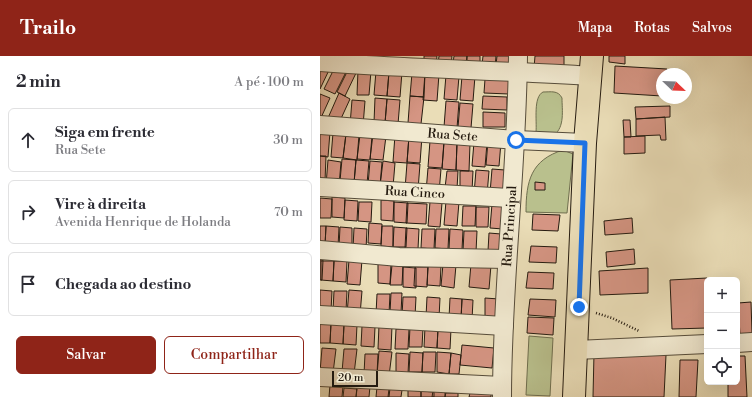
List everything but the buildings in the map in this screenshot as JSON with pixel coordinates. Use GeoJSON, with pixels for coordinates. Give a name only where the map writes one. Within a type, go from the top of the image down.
{"type":"FeatureCollection","features":[{"type":"Feature","properties":{"kind":"main road"},"geometry":{"type":"LineString","coordinates":[[574,397],[585,143],[591,66]]}},
{"type":"Feature","properties":{"kind":"street"},"geometry":{"type":"LineString","coordinates":[[320,62],[388,68],[518,63],[591,66]]}},
{"type":"Feature","properties":{"kind":"street","name":"Rua Principal"},"geometry":{"type":"LineString","coordinates":[[502,391],[510,198],[516,140],[518,63]]}},
{"type":"Feature","properties":{"kind":"street","name":"Rua Sete"},"geometry":{"type":"LineString","coordinates":[[320,125],[516,140],[585,143]]}},
{"type":"Feature","properties":{"kind":"street","name":"Rua Cinco"},"geometry":{"type":"LineString","coordinates":[[320,188],[510,198]]}},
{"type":"Feature","properties":{"kind":"street"},"geometry":{"type":"LineString","coordinates":[[320,250],[399,257],[507,259]]}},
{"type":"Feature","properties":{"kind":"street"},"geometry":{"type":"LineString","coordinates":[[320,316],[504,326]]}},
{"type":"Feature","properties":{"kind":"street"},"geometry":{"type":"LineString","coordinates":[[740,343],[752,342]]}},
{"type":"Feature","properties":{"kind":"street"},"geometry":{"type":"LineString","coordinates":[[576,350],[704,344]]}},
{"type":"Feature","properties":{"kind":"street"},"geometry":{"type":"LineString","coordinates":[[320,377],[502,391]]}},
{"type":"Feature","properties":{"kind":"path"},"geometry":{"type":"LineString","coordinates":[[579,307],[636,328],[659,346]]}},
{"type":"Feature","properties":{"kind":"green space"},"geometry":{"type":"Polygon","coordinates":[[[543,92],[556,93],[562,98],[560,128],[554,135],[536,132],[537,104],[540,95],[543,92]]]}},
{"type":"Feature","properties":{"kind":"green space"},"geometry":{"type":"Polygon","coordinates":[[[563,150],[573,154],[567,213],[526,212],[527,191],[532,173],[537,166],[552,154],[563,150]]]}},
{"type":"Feature","properties":{"kind":"green space"},"geometry":{"type":"Polygon","coordinates":[[[529,336],[553,338],[550,396],[526,395],[529,336]]]}},
{"type":"Feature","properties":{"kind":"route"},"geometry":{"type":"LineString","coordinates":[[516,140],[585,143],[579,307]]}}]}
